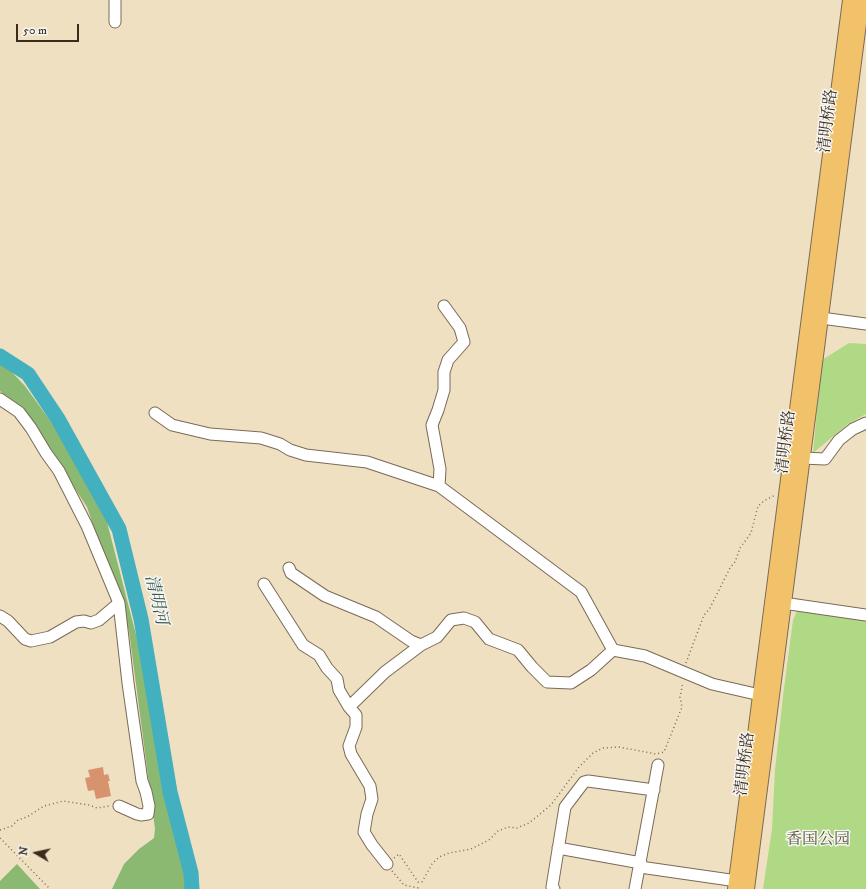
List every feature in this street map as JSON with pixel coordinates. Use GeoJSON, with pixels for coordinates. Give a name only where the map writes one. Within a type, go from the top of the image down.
{"type":"FeatureCollection","features":[{"type":"Feature","properties":{"kind":"main road","name":"清明桥路"},"geometry":{"type":"LineString","coordinates":[[741,885],[784,603],[802,458],[815,317],[850,0]]}},
{"type":"Feature","properties":{"kind":"main road","name":"清明桥路"},"geometry":{"type":"LineString","coordinates":[[741,885],[760,695],[787,492],[815,317],[862,0]]}},
{"type":"Feature","properties":{"kind":"street"},"geometry":{"type":"LineString","coordinates":[[114,0],[115,22]]}},
{"type":"Feature","properties":{"kind":"street"},"geometry":{"type":"LineString","coordinates":[[439,486],[440,469],[432,425],[444,390],[444,372],[448,360],[464,342],[460,328],[444,306]]}},
{"type":"Feature","properties":{"kind":"street"},"geometry":{"type":"LineString","coordinates":[[815,317],[866,324]]}},
{"type":"Feature","properties":{"kind":"street"},"geometry":{"type":"LineString","coordinates":[[0,399],[19,412],[59,471],[87,526],[119,603],[128,683],[142,781],[146,792],[148,814],[137,814],[119,806]]}},
{"type":"Feature","properties":{"kind":"street"},"geometry":{"type":"LineString","coordinates":[[156,413],[172,425],[210,434],[261,438],[280,444],[290,450],[306,454],[367,462],[439,486],[581,592],[613,650]]}},
{"type":"Feature","properties":{"kind":"street"},"geometry":{"type":"LineString","coordinates":[[802,458],[825,458],[839,440],[853,429],[866,423]]}},
{"type":"Feature","properties":{"kind":"street"},"geometry":{"type":"LineString","coordinates":[[289,568],[291,573],[325,596],[376,618],[420,645]]}},
{"type":"Feature","properties":{"kind":"street"},"geometry":{"type":"LineString","coordinates":[[264,584],[303,645],[319,656],[337,679],[339,690],[349,707],[356,715],[356,727],[350,746],[351,754],[370,786],[372,799],[367,814],[364,832],[387,864]]}},
{"type":"Feature","properties":{"kind":"street"},"geometry":{"type":"LineString","coordinates":[[0,616],[8,621],[25,639],[31,641],[50,637],[76,622],[84,621],[91,623],[99,620],[119,603]]}},
{"type":"Feature","properties":{"kind":"street"},"geometry":{"type":"LineString","coordinates":[[784,603],[866,615]]}},
{"type":"Feature","properties":{"kind":"street"},"geometry":{"type":"LineString","coordinates":[[349,707],[385,672],[420,645],[437,637],[451,620],[464,618],[475,622],[489,639],[518,650],[547,682],[571,683],[591,670],[613,650]]}},
{"type":"Feature","properties":{"kind":"street"},"geometry":{"type":"LineString","coordinates":[[613,650],[645,656],[712,684],[760,695]]}},
{"type":"Feature","properties":{"kind":"street"},"geometry":{"type":"LineString","coordinates":[[635,889],[658,765]]}},
{"type":"Feature","properties":{"kind":"street"},"geometry":{"type":"LineString","coordinates":[[554,889],[552,887],[565,807],[584,782],[588,781],[654,790]]}},
{"type":"Feature","properties":{"kind":"street"},"geometry":{"type":"LineString","coordinates":[[558,848],[741,885]]}},
{"type":"Feature","properties":{"kind":"path"},"geometry":{"type":"LineString","coordinates":[[422,882],[418,882],[399,854],[387,864],[404,885],[418,888],[422,882],[432,864],[439,857],[471,849],[489,840],[498,831],[508,827],[517,828],[529,823],[551,805],[579,767],[593,753],[603,748],[620,747],[656,754],[664,752],[682,707],[680,697],[683,671],[704,615],[710,608],[730,568],[735,562],[740,548],[752,533],[758,506],[773,495],[787,492]]}},
{"type":"Feature","properties":{"kind":"path"},"geometry":{"type":"LineString","coordinates":[[0,830],[12,826],[18,820],[27,817],[44,806],[63,801],[89,805],[96,808],[119,806]]}},
{"type":"Feature","properties":{"kind":"path"},"geometry":{"type":"LineString","coordinates":[[0,838],[50,889]]}},
{"type":"Feature","properties":{"kind":"green space"},"geometry":{"type":"Polygon","coordinates":[[[849,343],[866,344],[866,414],[848,424],[813,453],[822,360],[849,343]]]}},
{"type":"Feature","properties":{"kind":"green space"},"geometry":{"type":"Polygon","coordinates":[[[0,363],[7,367],[25,386],[73,452],[107,522],[142,658],[164,778],[187,889],[112,889],[124,864],[139,849],[154,838],[155,829],[129,631],[87,507],[28,416],[0,391],[0,363]]]}},
{"type":"Feature","properties":{"kind":"green space","name":"香国公园"},"geometry":{"type":"Polygon","coordinates":[[[800,609],[866,617],[866,889],[763,889],[772,829],[775,770],[793,620],[796,613],[800,609]]]}},
{"type":"Feature","properties":{"kind":"green space"},"geometry":{"type":"Polygon","coordinates":[[[17,864],[40,889],[0,889],[0,881],[17,864]]]}},
{"type":"Feature","properties":{"kind":"building"},"geometry":{"type":"Polygon","coordinates":[[[103,767],[104,775],[108,774],[110,781],[108,781],[111,796],[96,799],[94,790],[88,791],[85,778],[90,777],[88,770],[103,767]]]}},
{"type":"Feature","properties":{"kind":"waterway","name":"清明河"},"geometry":{"type":"LineString","coordinates":[[0,356],[28,374],[58,419],[119,529],[141,619],[170,792],[191,873],[192,889]]}}]}
